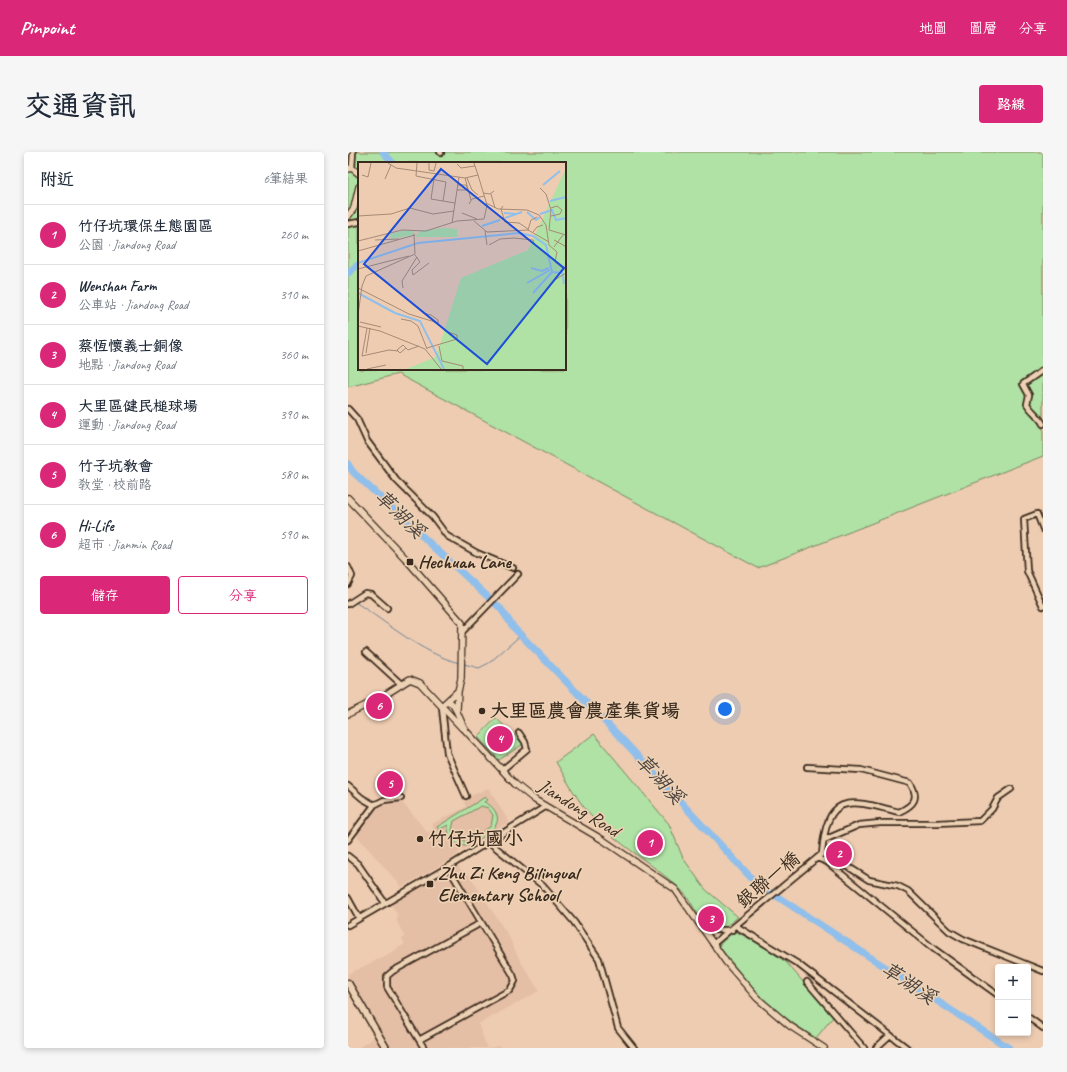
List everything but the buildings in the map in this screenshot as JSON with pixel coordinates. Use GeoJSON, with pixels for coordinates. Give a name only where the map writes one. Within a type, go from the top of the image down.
{"type":"FeatureCollection","features":[{"type":"Feature","properties":{"kind":"main road"},"geometry":{"type":"LineString","coordinates":[[348,983],[386,1048]]}},
{"type":"Feature","properties":{"kind":"street"},"geometry":{"type":"LineString","coordinates":[[350,169],[353,152]]}},
{"type":"Feature","properties":{"kind":"street"},"geometry":{"type":"LineString","coordinates":[[348,216],[354,208],[358,191]]}},
{"type":"Feature","properties":{"kind":"street"},"geometry":{"type":"LineString","coordinates":[[348,224],[358,222]]}},
{"type":"Feature","properties":{"kind":"street"},"geometry":{"type":"LineString","coordinates":[[1043,370],[1023,384],[1029,395],[1027,404],[1032,411],[1039,416],[1043,424]]}},
{"type":"Feature","properties":{"kind":"street"},"geometry":{"type":"LineString","coordinates":[[348,409],[357,419],[367,441],[396,480],[433,517],[447,536],[512,568]]}},
{"type":"Feature","properties":{"kind":"street","name":"Jiandong Road"},"geometry":{"type":"LineString","coordinates":[[348,498],[456,614],[462,623],[461,679],[458,691],[458,715],[466,731]]}},
{"type":"Feature","properties":{"kind":"street"},"geometry":{"type":"LineString","coordinates":[[1043,530],[1037,514],[1024,519],[1027,571],[1043,606]]}},
{"type":"Feature","properties":{"kind":"street"},"geometry":{"type":"LineString","coordinates":[[348,567],[352,576],[348,584]]}},
{"type":"Feature","properties":{"kind":"street"},"geometry":{"type":"LineString","coordinates":[[463,631],[469,623],[518,574]]}},
{"type":"Feature","properties":{"kind":"street"},"geometry":{"type":"LineString","coordinates":[[348,604],[365,593],[371,594],[387,608]]}},
{"type":"Feature","properties":{"kind":"street"},"geometry":{"type":"LineString","coordinates":[[366,652],[401,684]]}},
{"type":"Feature","properties":{"kind":"street"},"geometry":{"type":"LineString","coordinates":[[348,714],[380,698],[410,679],[414,680],[442,704],[447,753],[466,796]]}},
{"type":"Feature","properties":{"kind":"street"},"geometry":{"type":"LineString","coordinates":[[442,704],[458,691]]}},
{"type":"Feature","properties":{"kind":"street"},"geometry":{"type":"LineString","coordinates":[[442,704],[452,702],[458,715]]}},
{"type":"Feature","properties":{"kind":"street","name":"Jiandong Road"},"geometry":{"type":"LineString","coordinates":[[442,704],[450,715],[520,788],[546,807],[580,826],[672,886],[682,897],[697,922],[713,944],[757,998],[790,1026],[824,1048]]}},
{"type":"Feature","properties":{"kind":"street"},"geometry":{"type":"LineString","coordinates":[[502,770],[527,749],[525,742],[519,733]]}},
{"type":"Feature","properties":{"kind":"street"},"geometry":{"type":"LineString","coordinates":[[807,767],[860,770],[910,783],[916,792],[915,799],[899,812],[857,803],[842,804],[835,808],[829,819],[822,854],[817,858],[827,862],[934,949],[995,993]]}},
{"type":"Feature","properties":{"kind":"street"},"geometry":{"type":"LineString","coordinates":[[348,786],[362,798],[372,804],[376,804]]}},
{"type":"Feature","properties":{"kind":"street"},"geometry":{"type":"LineString","coordinates":[[824,840],[859,825],[880,823],[980,821],[992,809],[998,798],[1011,789]]}},
{"type":"Feature","properties":{"kind":"street"},"geometry":{"type":"LineString","coordinates":[[348,840],[376,804],[384,800],[401,798]]}},
{"type":"Feature","properties":{"kind":"street"},"geometry":{"type":"LineString","coordinates":[[348,925],[448,867],[546,807]]}},
{"type":"Feature","properties":{"kind":"street"},"geometry":{"type":"LineString","coordinates":[[489,842],[543,886],[574,922],[599,959],[618,1028],[634,1048]]}},
{"type":"Feature","properties":{"kind":"street"},"geometry":{"type":"LineString","coordinates":[[822,854],[831,856],[854,872],[869,880],[898,886],[908,891],[949,931],[962,939],[1043,972]]}},
{"type":"Feature","properties":{"kind":"street"},"geometry":{"type":"LineString","coordinates":[[348,856],[358,864],[378,890],[385,903]]}},
{"type":"Feature","properties":{"kind":"street","name":"銀聯一橋"},"geometry":{"type":"LineString","coordinates":[[735,927],[817,858]]}},
{"type":"Feature","properties":{"kind":"street"},"geometry":{"type":"LineString","coordinates":[[419,1040],[513,987],[515,979],[448,867]]}},
{"type":"Feature","properties":{"kind":"street"},"geometry":{"type":"LineString","coordinates":[[348,898],[359,918]]}},
{"type":"Feature","properties":{"kind":"street"},"geometry":{"type":"LineString","coordinates":[[697,922],[716,930],[735,927],[798,964],[905,1048]]}},
{"type":"Feature","properties":{"kind":"street"},"geometry":{"type":"LineString","coordinates":[[424,1048],[387,987],[388,976],[393,971],[481,923]]}},
{"type":"Feature","properties":{"kind":"street"},"geometry":{"type":"LineString","coordinates":[[713,944],[735,927]]}},
{"type":"Feature","properties":{"kind":"street"},"geometry":{"type":"LineString","coordinates":[[807,982],[864,1048]]}},
{"type":"Feature","properties":{"kind":"street"},"geometry":{"type":"LineString","coordinates":[[1031,1019],[1043,1028]]}},
{"type":"Feature","properties":{"kind":"street"},"geometry":{"type":"LineString","coordinates":[[876,1048],[890,1036]]}},
{"type":"Feature","properties":{"kind":"shaded area","name":"竹仔坑國小"},"geometry":{"type":"Polygon","coordinates":[[[489,789],[509,822],[459,852],[456,856],[402,887],[357,836],[376,808],[383,803],[387,803],[388,805],[401,801],[428,833],[434,828],[432,825],[434,823],[466,807],[464,802],[467,800],[466,798],[489,789]]]}},
{"type":"Feature","properties":{"kind":"shaded area"},"geometry":{"type":"Polygon","coordinates":[[[457,864],[460,869],[470,876],[509,937],[518,957],[539,991],[478,1024],[487,1048],[358,1048],[376,1036],[348,990],[348,974],[391,953],[405,944],[402,939],[405,937],[397,922],[397,914],[390,902],[457,864]]]}},
{"type":"Feature","properties":{"kind":"shaded area"},"geometry":{"type":"Polygon","coordinates":[[[499,1046],[501,1048],[487,1048],[499,1046]]]}},
{"type":"Feature","properties":{"kind":"green space"},"geometry":{"type":"Polygon","coordinates":[[[348,152],[1043,152],[1043,456],[758,568],[398,374],[348,387],[348,152]]]}},
{"type":"Feature","properties":{"kind":"green space"},"geometry":{"type":"Polygon","coordinates":[[[496,718],[523,744],[499,760],[478,737],[496,718]]]}},
{"type":"Feature","properties":{"kind":"green space"},"geometry":{"type":"Polygon","coordinates":[[[594,734],[669,824],[683,858],[705,889],[738,917],[725,927],[714,925],[701,918],[679,888],[661,872],[622,844],[596,822],[577,798],[556,762],[594,734]]]}},
{"type":"Feature","properties":{"kind":"green space"},"geometry":{"type":"Polygon","coordinates":[[[485,797],[488,800],[484,802],[494,809],[498,819],[493,829],[489,833],[468,846],[459,845],[450,837],[448,825],[439,830],[437,827],[485,797]],[[481,806],[454,821],[452,830],[455,838],[467,842],[491,826],[493,815],[488,808],[481,806]]]}},
{"type":"Feature","properties":{"kind":"green space"},"geometry":{"type":"Polygon","coordinates":[[[734,931],[755,941],[786,962],[833,1017],[816,1038],[787,1019],[767,1003],[750,985],[719,946],[734,931]]]}},
{"type":"Feature","properties":{"kind":"waterway","name":"草湖溪"},"geometry":{"type":"LineString","coordinates":[[383,152],[392,162]]}},
{"type":"Feature","properties":{"kind":"waterway","name":"草湖溪"},"geometry":{"type":"LineString","coordinates":[[348,273],[358,265]]}},
{"type":"Feature","properties":{"kind":"waterway","name":"草湖溪"},"geometry":{"type":"LineString","coordinates":[[348,464],[353,472],[501,609],[514,628],[620,737],[755,882],[1009,1048]]}},
{"type":"Feature","properties":{"kind":"waterway"},"geometry":{"type":"LineString","coordinates":[[355,602],[418,645],[459,663]]}},
{"type":"Feature","properties":{"kind":"waterway"},"geometry":{"type":"LineString","coordinates":[[464,664],[479,668],[489,663],[521,635]]}},
{"type":"Feature","properties":{"kind":"place","name":"Hechuan Lane"},"geometry":{"type":"Point","coordinates":[410,562]}},
{"type":"Feature","properties":{"kind":"place","name":"Hi-Life"},"geometry":{"type":"Point","coordinates":[379,706]}},
{"type":"Feature","properties":{"kind":"place","name":"大里區農會農產集貨場"},"geometry":{"type":"Point","coordinates":[482,711]}},
{"type":"Feature","properties":{"kind":"place","name":"大里區健民槌球場"},"geometry":{"type":"Point","coordinates":[500,739]}},
{"type":"Feature","properties":{"kind":"place","name":"竹子坑教會"},"geometry":{"type":"Point","coordinates":[390,784]}},
{"type":"Feature","properties":{"kind":"place","name":"竹仔坑國小"},"geometry":{"type":"Point","coordinates":[420,839]}},
{"type":"Feature","properties":{"kind":"place","name":"竹仔坑環保生態園區"},"geometry":{"type":"Point","coordinates":[650,843]}},
{"type":"Feature","properties":{"kind":"place","name":"Wenshan Farm"},"geometry":{"type":"Point","coordinates":[839,854]}},
{"type":"Feature","properties":{"kind":"place","name":"Zhu Zi Keng Bilingual Elementary School"},"geometry":{"type":"Point","coordinates":[430,884]}},
{"type":"Feature","properties":{"kind":"place","name":"蔡恆懷義士銅像"},"geometry":{"type":"Point","coordinates":[711,919]}}]}
